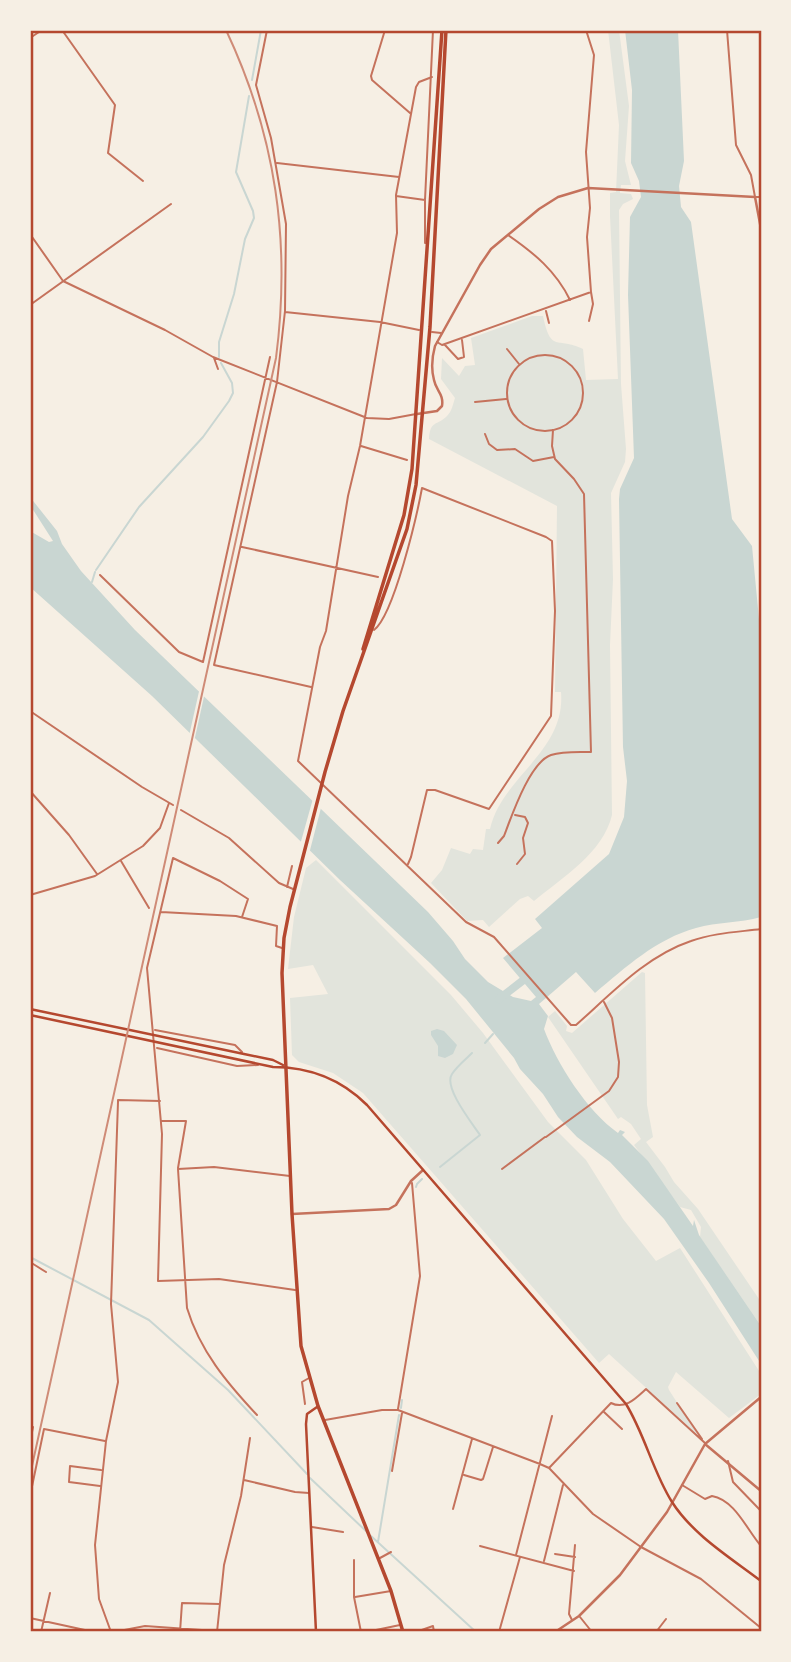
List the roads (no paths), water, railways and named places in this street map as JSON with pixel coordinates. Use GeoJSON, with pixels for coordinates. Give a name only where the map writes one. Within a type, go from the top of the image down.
{"type":"FeatureCollection","features":[{"type":"Feature","properties":{"kind":"highway"},"geometry":{"type":"LineString","coordinates":[[403,1632],[391,1591],[318,1406],[301,1346],[290,1176],[283,948],[294,889],[322,782],[406,507],[417,414],[444,30]]}},
{"type":"Feature","properties":{"kind":"highway"},"geometry":{"type":"LineString","coordinates":[[370,630],[408,522],[418,475],[424,413],[444,30]]}},
{"type":"Feature","properties":{"kind":"main road"},"geometry":{"type":"LineString","coordinates":[[30,1009],[273,1060],[286,1067]]}},
{"type":"Feature","properties":{"kind":"main road"},"geometry":{"type":"LineString","coordinates":[[30,1015],[323,1075],[346,1087],[367,1105],[626,1404],[640,1429],[672,1503],[695,1529],[761,1581]]}},
{"type":"Feature","properties":{"kind":"main road"},"geometry":{"type":"LineString","coordinates":[[316,1632],[306,1419],[318,1406]]}},
{"type":"Feature","properties":{"kind":"street"},"geometry":{"type":"LineString","coordinates":[[30,38],[42,30]]}},
{"type":"Feature","properties":{"kind":"street"},"geometry":{"type":"LineString","coordinates":[[62,30],[115,105],[108,153],[142,181]]}},
{"type":"Feature","properties":{"kind":"street"},"geometry":{"type":"LineString","coordinates":[[267,30],[256,85],[276,163],[286,224],[285,312],[276,383],[214,665],[312,687]]}},
{"type":"Feature","properties":{"kind":"street"},"geometry":{"type":"LineString","coordinates":[[385,30],[372,80],[411,114]]}},
{"type":"Feature","properties":{"kind":"street"},"geometry":{"type":"LineString","coordinates":[[428,243],[425,243],[425,200],[433,30]]}},
{"type":"Feature","properties":{"kind":"street"},"geometry":{"type":"LineString","coordinates":[[586,30],[594,55],[586,152],[590,208],[587,237],[593,304],[589,321]]}},
{"type":"Feature","properties":{"kind":"street"},"geometry":{"type":"LineString","coordinates":[[727,30],[736,145],[751,175],[761,229]]}},
{"type":"Feature","properties":{"kind":"street"},"geometry":{"type":"LineString","coordinates":[[432,77],[417,84],[411,114],[396,196],[397,233],[335,568],[326,631],[298,761],[466,922],[484,930],[506,950],[569,1024],[574,1026],[640,970],[678,946],[715,935],[761,929]]}},
{"type":"Feature","properties":{"kind":"street"},"geometry":{"type":"LineString","coordinates":[[276,163],[399,177]]}},
{"type":"Feature","properties":{"kind":"street"},"geometry":{"type":"LineString","coordinates":[[30,234],[63,281],[165,330],[213,357],[364,417],[389,419],[440,410],[443,397],[433,380],[432,357],[437,342],[485,257],[507,234],[550,201],[588,188],[761,197]]}},
{"type":"Feature","properties":{"kind":"street"},"geometry":{"type":"LineString","coordinates":[[396,196],[425,200]]}},
{"type":"Feature","properties":{"kind":"street"},"geometry":{"type":"LineString","coordinates":[[30,305],[171,204]]}},
{"type":"Feature","properties":{"kind":"street"},"geometry":{"type":"LineString","coordinates":[[507,234],[530,249],[553,272],[570,300]]}},
{"type":"Feature","properties":{"kind":"street"},"geometry":{"type":"LineString","coordinates":[[437,342],[445,344],[461,339],[592,292]]}},
{"type":"Feature","properties":{"kind":"street"},"geometry":{"type":"LineString","coordinates":[[545,309],[549,323]]}},
{"type":"Feature","properties":{"kind":"street"},"geometry":{"type":"LineString","coordinates":[[285,312],[380,322],[419,330]]}},
{"type":"Feature","properties":{"kind":"street"},"geometry":{"type":"LineString","coordinates":[[432,332],[442,334]]}},
{"type":"Feature","properties":{"kind":"street"},"geometry":{"type":"LineString","coordinates":[[445,344],[458,359],[464,357],[461,339]]}},
{"type":"Feature","properties":{"kind":"street"},"geometry":{"type":"LineString","coordinates":[[506,349],[520,365]]}},
{"type":"Feature","properties":{"kind":"street"},"geometry":{"type":"LineString","coordinates":[[534,356],[555,356],[571,365],[580,377],[583,394],[578,412],[569,423],[553,430],[539,431],[524,425],[513,414],[507,399],[509,380],[520,365],[534,356]]}},
{"type":"Feature","properties":{"kind":"street"},"geometry":{"type":"LineString","coordinates":[[213,357],[218,369]]}},
{"type":"Feature","properties":{"kind":"street"},"geometry":{"type":"LineString","coordinates":[[100,575],[179,652],[203,662],[270,357]]}},
{"type":"Feature","properties":{"kind":"street"},"geometry":{"type":"LineString","coordinates":[[475,402],[507,399]]}},
{"type":"Feature","properties":{"kind":"street"},"geometry":{"type":"LineString","coordinates":[[498,844],[533,771],[540,762],[553,754],[591,752],[584,494],[554,457],[553,430]]}},
{"type":"Feature","properties":{"kind":"street"},"geometry":{"type":"LineString","coordinates":[[485,434],[489,444],[496,450],[515,449],[533,461],[554,457]]}},
{"type":"Feature","properties":{"kind":"street"},"geometry":{"type":"LineString","coordinates":[[359,446],[407,460]]}},
{"type":"Feature","properties":{"kind":"street"},"geometry":{"type":"LineString","coordinates":[[370,630],[381,622],[396,586],[413,532],[422,488],[552,541],[555,611],[551,716],[489,810],[435,790],[427,790],[407,864]]}},
{"type":"Feature","properties":{"kind":"street"},"geometry":{"type":"LineString","coordinates":[[240,547],[377,577]]}},
{"type":"Feature","properties":{"kind":"street"},"geometry":{"type":"LineString","coordinates":[[30,711],[171,804],[153,837],[121,860],[97,874],[30,895]]}},
{"type":"Feature","properties":{"kind":"street"},"geometry":{"type":"LineString","coordinates":[[30,790],[69,835],[97,874]]}},
{"type":"Feature","properties":{"kind":"street"},"geometry":{"type":"LineString","coordinates":[[181,810],[237,843],[274,880],[286,888],[294,889]]}},
{"type":"Feature","properties":{"kind":"street"},"geometry":{"type":"LineString","coordinates":[[513,815],[525,817],[528,823],[523,838],[525,854],[517,864]]}},
{"type":"Feature","properties":{"kind":"street"},"geometry":{"type":"LineString","coordinates":[[242,917],[248,899],[220,881],[173,858],[147,968],[161,1121],[158,1280],[243,1280],[296,1290]]}},
{"type":"Feature","properties":{"kind":"street"},"geometry":{"type":"LineString","coordinates":[[121,860],[149,908]]}},
{"type":"Feature","properties":{"kind":"street"},"geometry":{"type":"LineString","coordinates":[[286,888],[292,866]]}},
{"type":"Feature","properties":{"kind":"street"},"geometry":{"type":"LineString","coordinates":[[160,912],[242,917],[277,926],[276,946],[283,948]]}},
{"type":"Feature","properties":{"kind":"street"},"geometry":{"type":"LineString","coordinates":[[502,1169],[602,1097],[616,1083],[620,1069],[612,1018],[610,1009],[603,1001]]}},
{"type":"Feature","properties":{"kind":"street"},"geometry":{"type":"LineString","coordinates":[[154,1030],[234,1045],[244,1054]]}},
{"type":"Feature","properties":{"kind":"street"},"geometry":{"type":"LineString","coordinates":[[156,1048],[237,1066],[260,1064]]}},
{"type":"Feature","properties":{"kind":"street"},"geometry":{"type":"LineString","coordinates":[[160,1101],[118,1100],[111,1299],[118,1382],[106,1441],[95,1545],[98,1592],[112,1632],[145,1626],[217,1632],[223,1565],[250,1438]]}},
{"type":"Feature","properties":{"kind":"street"},"geometry":{"type":"LineString","coordinates":[[161,1121],[186,1121],[178,1169],[187,1308],[191,1321],[219,1374],[257,1415]]}},
{"type":"Feature","properties":{"kind":"street"},"geometry":{"type":"LineString","coordinates":[[178,1169],[214,1167],[290,1176]]}},
{"type":"Feature","properties":{"kind":"street"},"geometry":{"type":"LineString","coordinates":[[292,1214],[389,1209],[396,1205],[411,1181],[424,1170]]}},
{"type":"Feature","properties":{"kind":"street"},"geometry":{"type":"LineString","coordinates":[[398,1410],[420,1276],[414,1189],[411,1181]]}},
{"type":"Feature","properties":{"kind":"street"},"geometry":{"type":"LineString","coordinates":[[30,1262],[46,1272]]}},
{"type":"Feature","properties":{"kind":"street"},"geometry":{"type":"LineString","coordinates":[[305,1404],[302,1382],[309,1378]]}},
{"type":"Feature","properties":{"kind":"street"},"geometry":{"type":"LineString","coordinates":[[548,1468],[611,1403],[617,1406],[626,1404],[646,1389],[761,1491]]}},
{"type":"Feature","properties":{"kind":"street"},"geometry":{"type":"LineString","coordinates":[[555,1632],[579,1616],[602,1594],[641,1547],[672,1503],[704,1442],[761,1397]]}},
{"type":"Feature","properties":{"kind":"street"},"geometry":{"type":"LineString","coordinates":[[677,1403],[704,1442]]}},
{"type":"Feature","properties":{"kind":"street"},"geometry":{"type":"LineString","coordinates":[[324,1420],[382,1410],[398,1410],[540,1464],[548,1468],[593,1514],[641,1547],[701,1579],[761,1628]]}},
{"type":"Feature","properties":{"kind":"street"},"geometry":{"type":"LineString","coordinates":[[603,1411],[622,1429]]}},
{"type":"Feature","properties":{"kind":"street"},"geometry":{"type":"LineString","coordinates":[[392,1471],[402,1412]]}},
{"type":"Feature","properties":{"kind":"street"},"geometry":{"type":"LineString","coordinates":[[499,1632],[552,1416]]}},
{"type":"Feature","properties":{"kind":"street"},"geometry":{"type":"LineString","coordinates":[[30,1427],[33,1427],[30,1442]]}},
{"type":"Feature","properties":{"kind":"street"},"geometry":{"type":"LineString","coordinates":[[30,1496],[44,1429],[106,1441]]}},
{"type":"Feature","properties":{"kind":"street"},"geometry":{"type":"LineString","coordinates":[[453,1509],[473,1438]]}},
{"type":"Feature","properties":{"kind":"street"},"geometry":{"type":"LineString","coordinates":[[463,1475],[484,1479],[493,1446]]}},
{"type":"Feature","properties":{"kind":"street"},"geometry":{"type":"LineString","coordinates":[[728,1461],[733,1482],[761,1511]]}},
{"type":"Feature","properties":{"kind":"street"},"geometry":{"type":"LineString","coordinates":[[100,1486],[69,1482],[70,1466],[102,1470]]}},
{"type":"Feature","properties":{"kind":"street"},"geometry":{"type":"LineString","coordinates":[[243,1480],[309,1493]]}},
{"type":"Feature","properties":{"kind":"street"},"geometry":{"type":"LineString","coordinates":[[544,1562],[564,1484]]}},
{"type":"Feature","properties":{"kind":"street"},"geometry":{"type":"LineString","coordinates":[[681,1484],[705,1499],[712,1496],[721,1498],[735,1510],[761,1546]]}},
{"type":"Feature","properties":{"kind":"street"},"geometry":{"type":"LineString","coordinates":[[311,1527],[343,1532]]}},
{"type":"Feature","properties":{"kind":"street"},"geometry":{"type":"LineString","coordinates":[[572,1621],[569,1614],[575,1545]]}},
{"type":"Feature","properties":{"kind":"street"},"geometry":{"type":"LineString","coordinates":[[480,1546],[574,1571]]}},
{"type":"Feature","properties":{"kind":"street"},"geometry":{"type":"LineString","coordinates":[[378,1559],[391,1552]]}},
{"type":"Feature","properties":{"kind":"street"},"geometry":{"type":"LineString","coordinates":[[555,1554],[575,1557]]}},
{"type":"Feature","properties":{"kind":"street"},"geometry":{"type":"LineString","coordinates":[[354,1560],[354,1597],[361,1632]]}},
{"type":"Feature","properties":{"kind":"street"},"geometry":{"type":"LineString","coordinates":[[354,1597],[391,1591]]}},
{"type":"Feature","properties":{"kind":"street"},"geometry":{"type":"LineString","coordinates":[[41,1632],[50,1593]]}},
{"type":"Feature","properties":{"kind":"street"},"geometry":{"type":"LineString","coordinates":[[180,1632],[182,1602],[220,1604]]}},
{"type":"Feature","properties":{"kind":"street"},"geometry":{"type":"LineString","coordinates":[[579,1616],[592,1632]]}},
{"type":"Feature","properties":{"kind":"street"},"geometry":{"type":"LineString","coordinates":[[30,1618],[94,1632]]}},
{"type":"Feature","properties":{"kind":"street"},"geometry":{"type":"LineString","coordinates":[[656,1632],[666,1619]]}},
{"type":"Feature","properties":{"kind":"street"},"geometry":{"type":"LineString","coordinates":[[757,1625],[761,1620]]}},
{"type":"Feature","properties":{"kind":"street"},"geometry":{"type":"LineString","coordinates":[[376,1630],[401,1625]]}},
{"type":"Feature","properties":{"kind":"street"},"geometry":{"type":"LineString","coordinates":[[416,1632],[433,1626],[434,1632]]}},
{"type":"Feature","properties":{"kind":"street"},"geometry":{"type":"LineString","coordinates":[[135,1627],[136,1632]]}},
{"type":"Feature","properties":{"kind":"waterway"},"geometry":{"type":"LineString","coordinates":[[252,80],[261,30]]}},
{"type":"Feature","properties":{"kind":"waterway"},"geometry":{"type":"LineString","coordinates":[[219,357],[219,342],[234,294],[245,239],[254,218],[236,172],[249,96]]}},
{"type":"Feature","properties":{"kind":"waterway"},"geometry":{"type":"LineString","coordinates":[[96,570],[139,507],[203,437],[229,401],[233,393],[232,383],[221,363]]}},
{"type":"Feature","properties":{"kind":"waterway"},"geometry":{"type":"LineString","coordinates":[[92,582],[95,572]]}},
{"type":"Feature","properties":{"kind":"waterway"},"geometry":{"type":"LineString","coordinates":[[499,999],[530,975]]}},
{"type":"Feature","properties":{"kind":"waterway"},"geometry":{"type":"LineString","coordinates":[[485,1043],[493,1034]]}},
{"type":"Feature","properties":{"kind":"waterway"},"geometry":{"type":"LineString","coordinates":[[440,1167],[480,1135],[455,1096],[450,1080],[454,1071],[472,1053]]}},
{"type":"Feature","properties":{"kind":"waterway"},"geometry":{"type":"LineString","coordinates":[[416,1187],[422,1179]]}},
{"type":"Feature","properties":{"kind":"waterway"},"geometry":{"type":"LineString","coordinates":[[30,1257],[149,1320],[228,1390],[307,1474]]}},
{"type":"Feature","properties":{"kind":"waterway"},"geometry":{"type":"LineString","coordinates":[[401,1408],[402,1400]]}},
{"type":"Feature","properties":{"kind":"waterway"},"geometry":{"type":"LineString","coordinates":[[378,1542],[399,1415]]}},
{"type":"Feature","properties":{"kind":"waterway"},"geometry":{"type":"LineString","coordinates":[[310,1478],[367,1532]]}},
{"type":"Feature","properties":{"kind":"waterway"},"geometry":{"type":"LineString","coordinates":[[371,1536],[476,1632]]}},
{"type":"Feature","properties":{"kind":"railway"},"geometry":{"type":"LineString","coordinates":[[30,1475],[276,358],[282,273],[275,190],[257,110],[226,30]]}}]}
